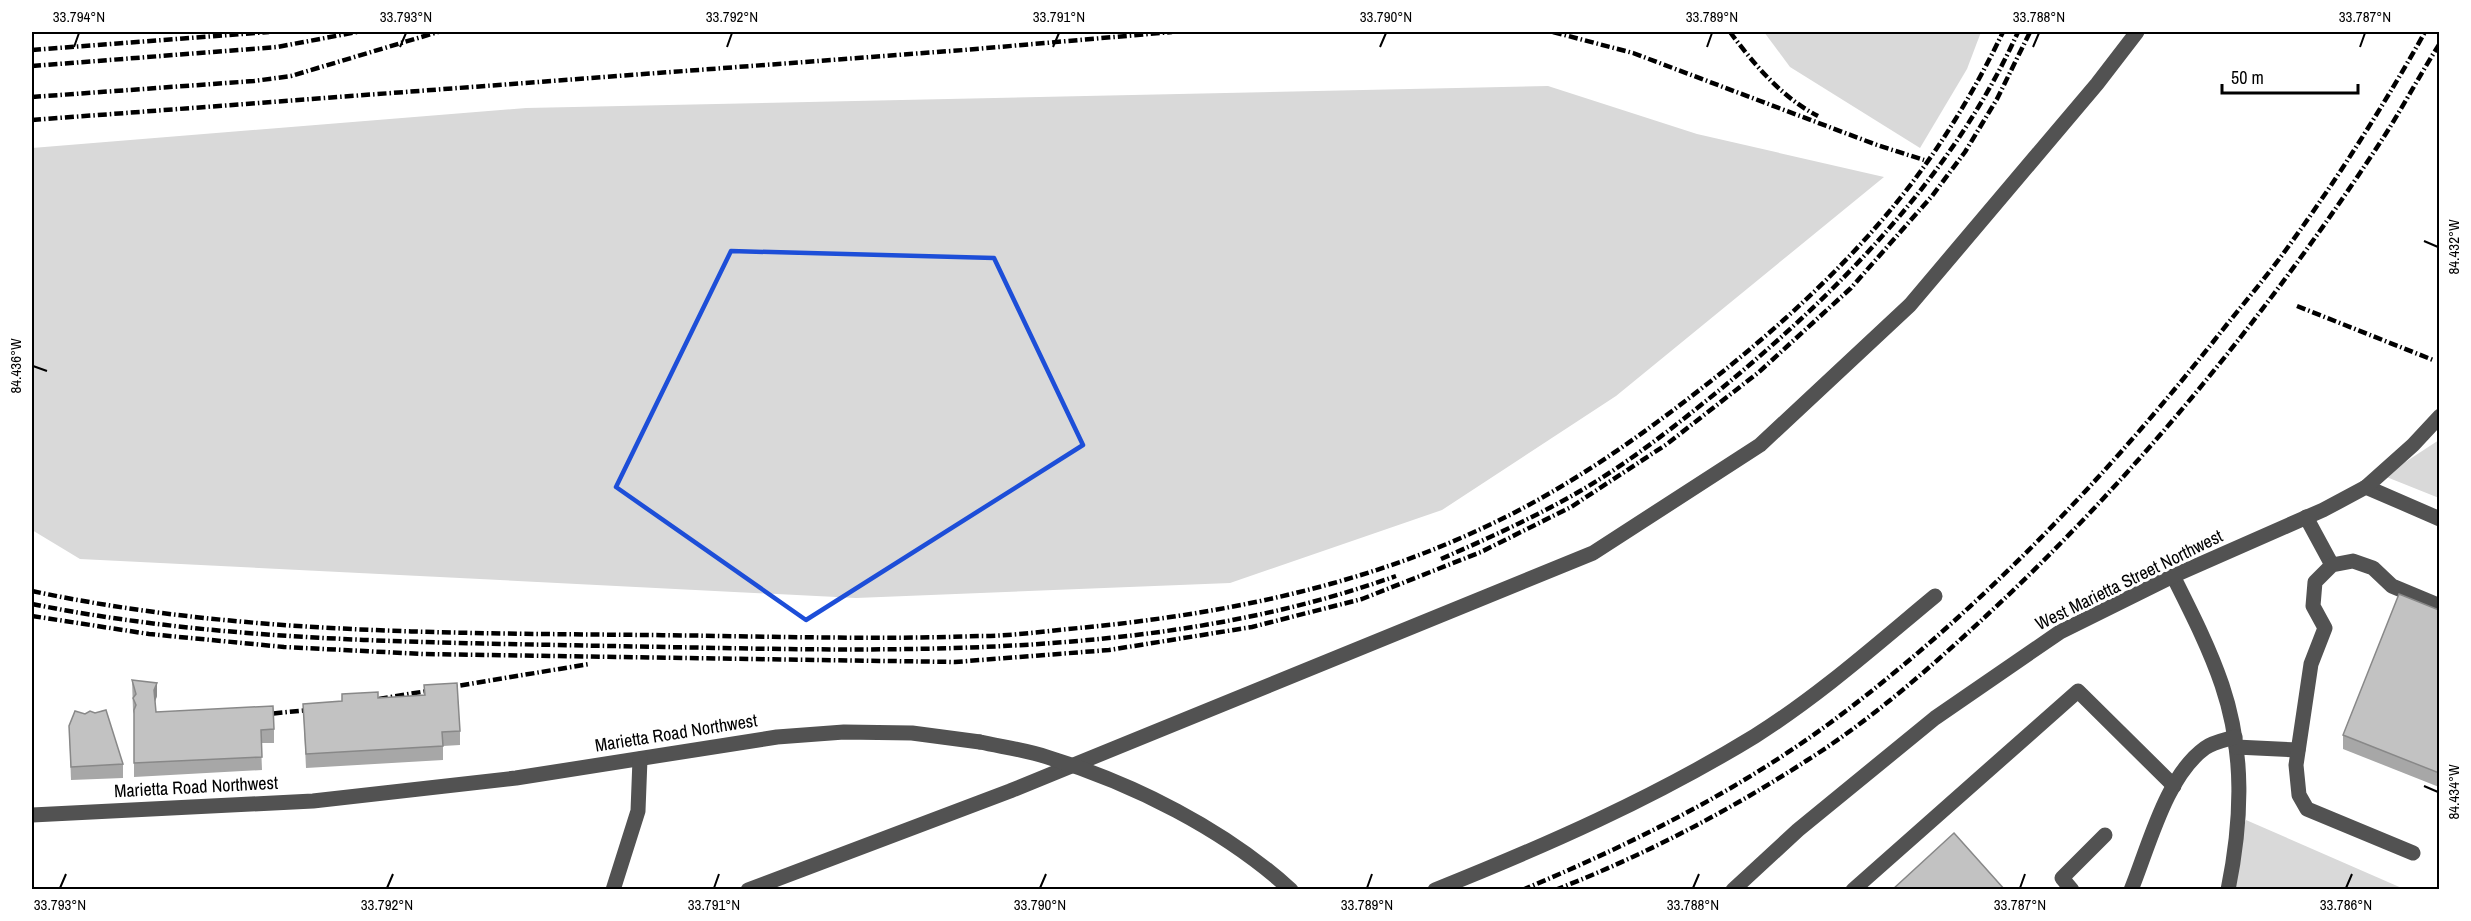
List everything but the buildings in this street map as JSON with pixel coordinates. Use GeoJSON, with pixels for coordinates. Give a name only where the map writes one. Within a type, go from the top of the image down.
{"type":"FeatureCollection","features":[{"type":"Feature","properties":{"kind":"street"},"geometry":{"type":"LineString","coordinates":[[747,890],[1021,787],[1593,553],[1760,445],[1910,305],[2097,84],[2137,32]]}},
{"type":"Feature","properties":{"kind":"street","name":"West Marietta Street Northwest"},"geometry":{"type":"LineString","coordinates":[[1733,890],[1798,830],[1945,711],[2060,632],[2173,576],[2306,518],[2366,487],[2413,445],[2439,416]]}},
{"type":"Feature","properties":{"kind":"street"},"geometry":{"type":"LineString","coordinates":[[2366,487],[2439,519]]}},
{"type":"Feature","properties":{"kind":"street"},"geometry":{"type":"LineString","coordinates":[[2306,518],[2331,565]]}},
{"type":"Feature","properties":{"kind":"street"},"geometry":{"type":"LineString","coordinates":[[2413,853],[2307,809],[2299,795],[2296,765],[2311,664],[2325,628],[2313,606],[2315,582],[2331,565],[2354,561],[2373,568],[2392,586],[2439,606]]}},
{"type":"Feature","properties":{"kind":"street"},"geometry":{"type":"LineString","coordinates":[[2173,576],[2223,687],[2235,742],[2240,793],[2237,844],[2228,890]]}},
{"type":"Feature","properties":{"kind":"street"},"geometry":{"type":"LineString","coordinates":[[1435,890],[1519,857],[1626,808],[1756,735],[1832,682],[1935,596]]}},
{"type":"Feature","properties":{"kind":"street"},"geometry":{"type":"LineString","coordinates":[[1853,890],[2078,691],[2174,786]]}},
{"type":"Feature","properties":{"kind":"street","name":"Marietta Road Northwest"},"geometry":{"type":"LineString","coordinates":[[32,815],[313,801],[516,778],[777,737],[844,732],[912,733],[980,742],[1046,756],[1121,784],[1192,818],[1276,875],[1291,890]]}},
{"type":"Feature","properties":{"kind":"street"},"geometry":{"type":"LineString","coordinates":[[2131,890],[2167,798],[2188,762],[2207,746],[2235,742],[2298,750]]}},
{"type":"Feature","properties":{"kind":"street"},"geometry":{"type":"LineString","coordinates":[[613,890],[638,811],[640,759]]}},
{"type":"Feature","properties":{"kind":"street"},"geometry":{"type":"LineString","coordinates":[[2072,890],[2062,878],[2105,835]]}},
{"type":"Feature","properties":{"kind":"highlighted area"},"geometry":{"type":"Polygon","coordinates":[[[731,251],[994,258],[1083,445],[806,620],[616,487],[731,251]]]}},
{"type":"Feature","properties":{"kind":"shaded area"},"geometry":{"type":"Polygon","coordinates":[[[1764,32],[1981,32],[1967,69],[1920,148],[1790,67],[1764,32]]]}},
{"type":"Feature","properties":{"kind":"shaded area"},"geometry":{"type":"Polygon","coordinates":[[[1548,86],[1697,134],[1884,177],[1616,396],[1442,510],[1230,583],[856,598],[80,559],[32,530],[32,148],[526,108],[1548,86]]]}},
{"type":"Feature","properties":{"kind":"shaded area"},"geometry":{"type":"Polygon","coordinates":[[[2439,440],[2439,498],[2384,476],[2439,440]]]}},
{"type":"Feature","properties":{"kind":"shaded area"},"geometry":{"type":"Polygon","coordinates":[[[2246,820],[2404,889],[2220,890],[2246,820]]]}},
{"type":"Feature","properties":{"kind":"railway"},"geometry":{"type":"LineString","coordinates":[[32,50],[269,32]]}},
{"type":"Feature","properties":{"kind":"railway"},"geometry":{"type":"LineString","coordinates":[[32,66],[277,47],[357,32]]}},
{"type":"Feature","properties":{"kind":"railway"},"geometry":{"type":"LineString","coordinates":[[32,97],[254,81],[291,76],[438,32]]}},
{"type":"Feature","properties":{"kind":"railway"},"geometry":{"type":"LineString","coordinates":[[32,120],[964,50],[1172,32]]}},
{"type":"Feature","properties":{"kind":"railway"},"geometry":{"type":"LineString","coordinates":[[1553,32],[1633,53],[1877,145],[1924,160]]}},
{"type":"Feature","properties":{"kind":"railway"},"geometry":{"type":"LineString","coordinates":[[1730,32],[1748,56],[1780,90],[1818,116]]}},
{"type":"Feature","properties":{"kind":"railway"},"geometry":{"type":"LineString","coordinates":[[32,591],[184,616],[338,628],[416,632],[897,638],[1035,633],[1122,623],[1229,607],[1333,583],[1435,549],[1516,512],[1605,459],[1742,356],[1840,266],[1905,192],[1933,154],[1958,114],[2003,32]]}},
{"type":"Feature","properties":{"kind":"railway"},"geometry":{"type":"LineString","coordinates":[[1441,559],[1551,507],[1622,464],[1722,388],[1809,311],[1851,270],[1928,181],[1992,84],[2018,32]]}},
{"type":"Feature","properties":{"kind":"railway"},"geometry":{"type":"LineString","coordinates":[[32,616],[149,634],[284,647],[423,654],[955,662],[1109,650],[1252,627],[1362,599],[1481,552],[1571,507],[1667,444],[1759,372],[1851,288],[1932,196],[1965,152],[1997,99],[2030,32]]}},
{"type":"Feature","properties":{"kind":"railway"},"geometry":{"type":"LineString","coordinates":[[1522,890],[1642,836],[1757,772],[1830,723],[1935,638],[1985,592],[2034,545],[2126,446],[2270,271],[2343,168],[2425,32]]}},
{"type":"Feature","properties":{"kind":"railway"},"geometry":{"type":"LineString","coordinates":[[1555,890],[1620,863],[1684,832],[1806,761],[1899,693],[1986,616],[2042,562],[2149,448],[2250,326],[2297,263],[2385,135],[2440,43]]}},
{"type":"Feature","properties":{"kind":"railway"},"geometry":{"type":"LineString","coordinates":[[2297,306],[2433,360]]}},
{"type":"Feature","properties":{"kind":"railway"},"geometry":{"type":"LineString","coordinates":[[32,604],[103,617],[175,626],[319,638],[609,646],[907,649],[1007,646],[1106,638],[1205,625],[1301,605],[1396,576]]}},
{"type":"Feature","properties":{"kind":"railway"},"geometry":{"type":"LineString","coordinates":[[379,699],[589,664]]}},
{"type":"Feature","properties":{"kind":"railway"},"geometry":{"type":"LineString","coordinates":[[257,715],[319,709]]}}]}
